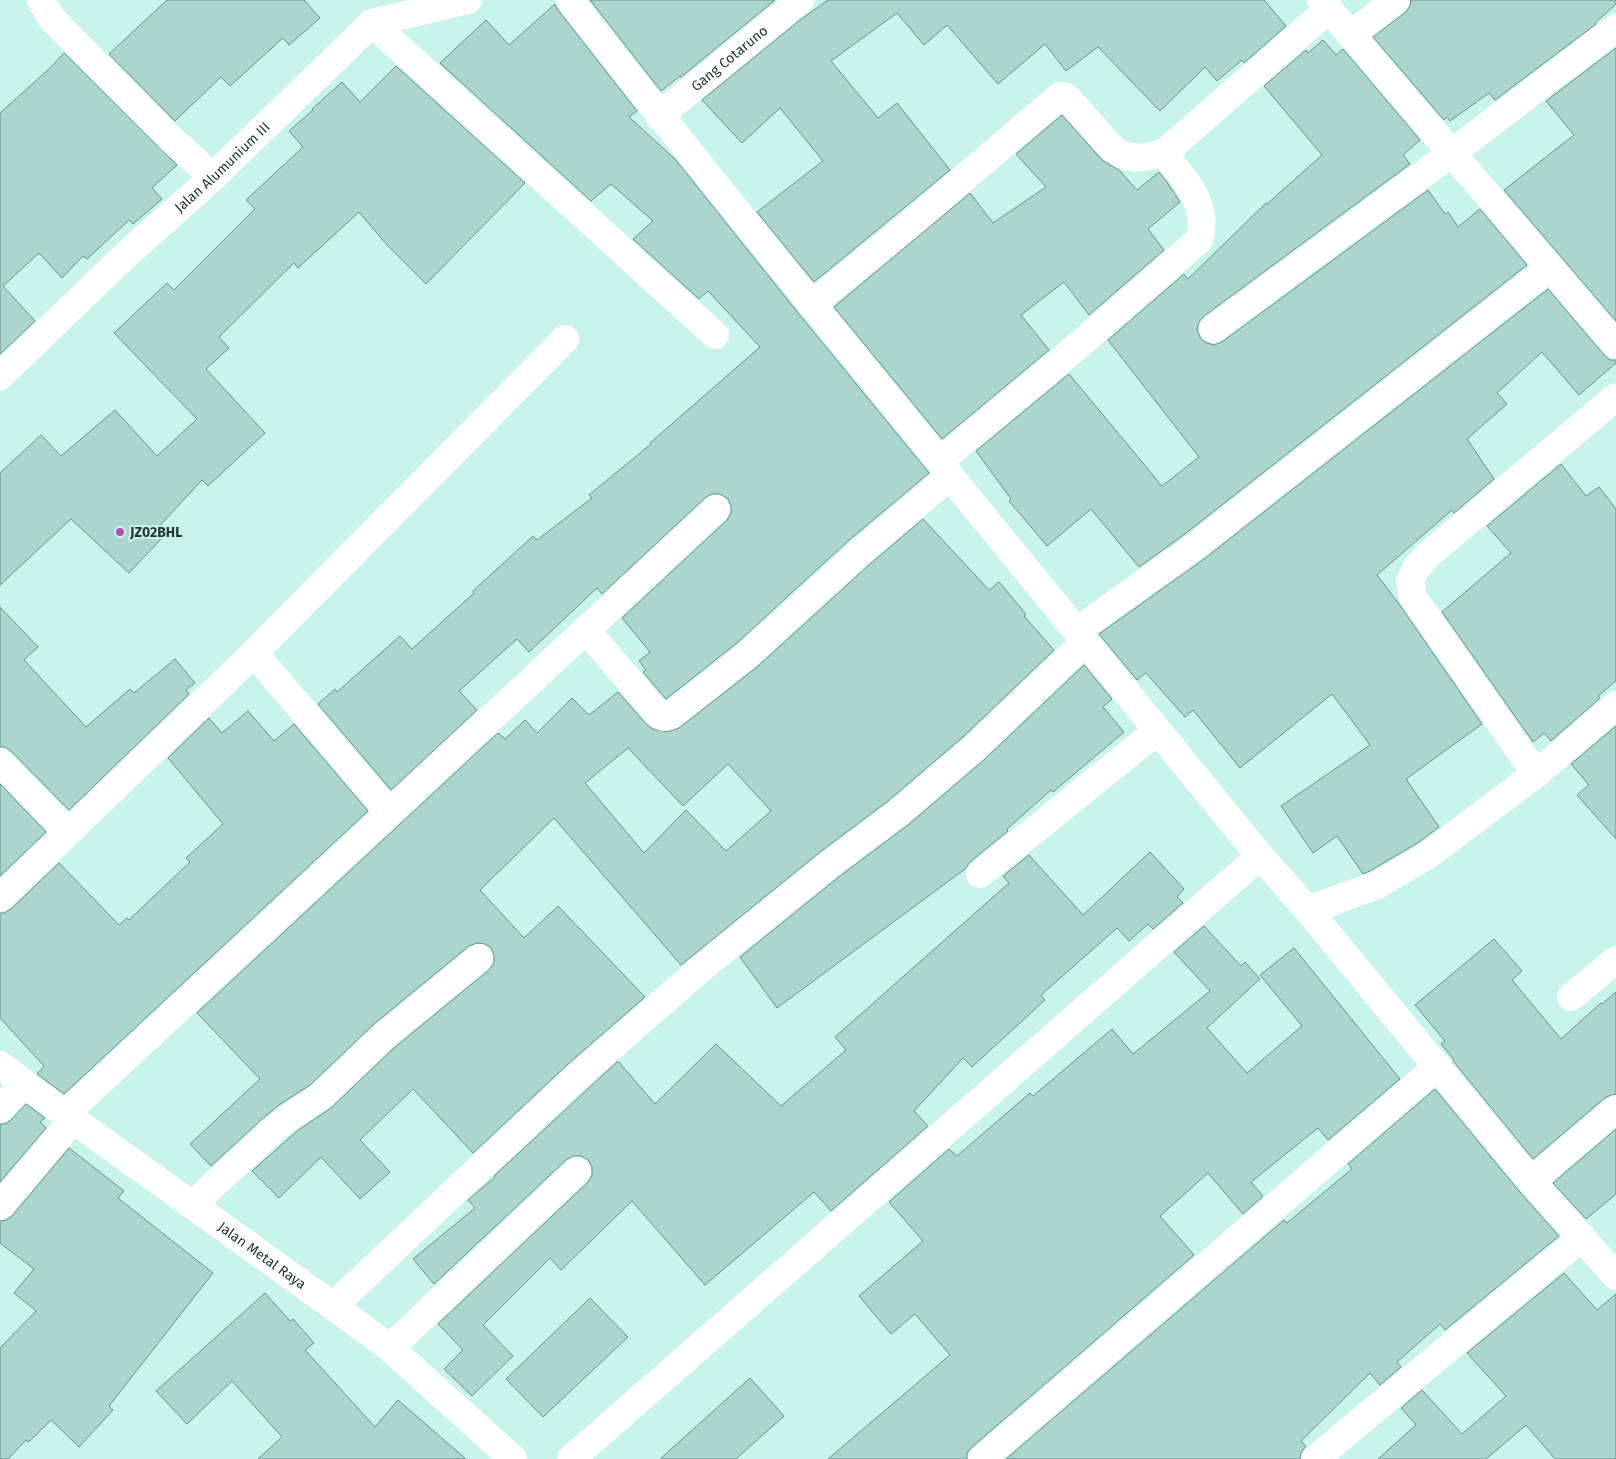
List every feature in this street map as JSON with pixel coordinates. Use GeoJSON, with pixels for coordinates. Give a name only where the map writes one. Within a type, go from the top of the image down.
{"type":"FeatureCollection","features":[{"type":"Feature","properties":{"kind":"street"},"geometry":{"type":"LineString","coordinates":[[41,0],[52,19],[171,139],[213,177]]}},
{"type":"Feature","properties":{"kind":"street"},"geometry":{"type":"LineString","coordinates":[[372,23],[468,0]]}},
{"type":"Feature","properties":{"kind":"street"},"geometry":{"type":"LineString","coordinates":[[570,0],[659,116],[1157,731],[1438,1066],[1531,1181],[1616,1276]]}},
{"type":"Feature","properties":{"kind":"street","name":"Gang Cotaruno"},"geometry":{"type":"LineString","coordinates":[[659,116],[800,0]]}},
{"type":"Feature","properties":{"kind":"street"},"geometry":{"type":"LineString","coordinates":[[1352,34],[1396,0]]}},
{"type":"Feature","properties":{"kind":"street"},"geometry":{"type":"LineString","coordinates":[[811,305],[915,220],[1060,96],[1068,99],[1119,154],[1138,158],[1164,153],[1325,4],[1616,345]]}},
{"type":"Feature","properties":{"kind":"street"},"geometry":{"type":"LineString","coordinates":[[372,23],[714,335]]}},
{"type":"Feature","properties":{"kind":"street","name":"Jalan Alumunium III"},"geometry":{"type":"LineString","coordinates":[[0,376],[126,255],[213,177],[372,23]]}},
{"type":"Feature","properties":{"kind":"street"},"geometry":{"type":"LineString","coordinates":[[1212,330],[1453,152],[1616,28]]}},
{"type":"Feature","properties":{"kind":"street"},"geometry":{"type":"LineString","coordinates":[[586,630],[659,715],[664,717],[670,716],[747,655],[859,553],[945,468],[1072,351],[1199,240],[1202,229],[1202,217],[1198,201],[1164,153]]}},
{"type":"Feature","properties":{"kind":"street"},"geometry":{"type":"LineString","coordinates":[[333,1306],[579,1076],[705,965],[830,864],[898,813],[973,749],[1081,636],[1549,268]]}},
{"type":"Feature","properties":{"kind":"street"},"geometry":{"type":"LineString","coordinates":[[0,898],[254,653],[565,339]]}},
{"type":"Feature","properties":{"kind":"street"},"geometry":{"type":"LineString","coordinates":[[1536,774],[1413,597],[1410,581],[1417,567],[1429,554],[1616,397]]}},
{"type":"Feature","properties":{"kind":"street"},"geometry":{"type":"LineString","coordinates":[[0,1206],[69,1117],[390,812],[716,509]]}},
{"type":"Feature","properties":{"kind":"street"},"geometry":{"type":"LineString","coordinates":[[254,653],[390,812]]}},
{"type":"Feature","properties":{"kind":"street"},"geometry":{"type":"LineString","coordinates":[[1308,910],[1377,885],[1428,855],[1536,774],[1616,705]]}},
{"type":"Feature","properties":{"kind":"street"},"geometry":{"type":"LineString","coordinates":[[980,874],[1157,731]]}},
{"type":"Feature","properties":{"kind":"street"},"geometry":{"type":"LineString","coordinates":[[0,762],[68,832]]}},
{"type":"Feature","properties":{"kind":"street"},"geometry":{"type":"LineString","coordinates":[[571,1459],[1260,856]]}},
{"type":"Feature","properties":{"kind":"street"},"geometry":{"type":"LineString","coordinates":[[192,1205],[288,1118],[320,1097],[384,1036],[479,958]]}},
{"type":"Feature","properties":{"kind":"street"},"geometry":{"type":"LineString","coordinates":[[1571,997],[1616,960]]}},
{"type":"Feature","properties":{"kind":"street","name":"Jalan Metal Raya"},"geometry":{"type":"LineString","coordinates":[[0,1065],[69,1117],[390,1348],[514,1459]]}},
{"type":"Feature","properties":{"kind":"street"},"geometry":{"type":"LineString","coordinates":[[982,1459],[1438,1066]]}},
{"type":"Feature","properties":{"kind":"street"},"geometry":{"type":"LineString","coordinates":[[0,1109],[24,1084]]}},
{"type":"Feature","properties":{"kind":"street"},"geometry":{"type":"LineString","coordinates":[[1531,1181],[1616,1109]]}},
{"type":"Feature","properties":{"kind":"street"},"geometry":{"type":"LineString","coordinates":[[390,1348],[577,1171]]}},
{"type":"Feature","properties":{"kind":"street"},"geometry":{"type":"LineString","coordinates":[[1315,1459],[1582,1237]]}},
{"type":"Feature","properties":{"kind":"building"},"geometry":{"type":"Polygon","coordinates":[[[167,0],[304,0],[320,18],[289,45],[283,38],[230,86],[221,77],[175,121],[109,54],[167,0]]]}},
{"type":"Feature","properties":{"kind":"building"},"geometry":{"type":"Polygon","coordinates":[[[590,0],[775,0],[681,77],[661,91],[590,0]]]}},
{"type":"Feature","properties":{"kind":"building"},"geometry":{"type":"Polygon","coordinates":[[[828,0],[1264,0],[1286,26],[1244,63],[1242,60],[1217,81],[1205,67],[1160,111],[1098,47],[1066,71],[1045,44],[998,84],[947,25],[924,45],[897,13],[831,61],[878,118],[897,103],[950,170],[814,282],[757,212],[823,161],[780,108],[742,143],[702,100],[800,20],[828,0]]]}},
{"type":"Feature","properties":{"kind":"building"},"geometry":{"type":"Polygon","coordinates":[[[1411,0],[1616,0],[1616,4],[1596,24],[1495,100],[1489,93],[1450,121],[1447,117],[1444,120],[1373,37],[1406,12],[1411,0]]]}},
{"type":"Feature","properties":{"kind":"building"},"geometry":{"type":"Polygon","coordinates":[[[555,4],[637,111],[629,117],[675,159],[929,473],[848,541],[737,643],[666,699],[643,672],[646,670],[639,661],[650,652],[622,618],[727,520],[731,513],[728,499],[720,494],[712,494],[706,497],[602,594],[597,588],[529,652],[517,639],[459,691],[477,710],[391,790],[318,704],[335,689],[337,692],[400,636],[412,649],[533,536],[537,540],[592,498],[589,495],[651,444],[760,347],[708,291],[699,299],[633,239],[653,221],[611,184],[591,201],[440,63],[486,20],[509,45],[555,4]]]}},
{"type":"Feature","properties":{"kind":"building"},"geometry":{"type":"Polygon","coordinates":[[[1323,40],[1336,55],[1343,49],[1420,140],[1403,155],[1410,164],[1204,316],[1199,322],[1197,330],[1201,339],[1214,345],[1222,342],[1428,190],[1445,214],[1448,212],[1458,227],[1480,209],[1527,265],[1185,534],[1139,567],[1091,509],[1047,546],[1009,501],[1011,499],[976,451],[1069,374],[1162,486],[1199,457],[1108,340],[1184,274],[1188,279],[1266,203],[1322,155],[1264,86],[1306,50],[1308,53],[1323,40]]]}},
{"type":"Feature","properties":{"kind":"building"},"geometry":{"type":"Polygon","coordinates":[[[1616,48],[1616,321],[1504,190],[1574,135],[1546,101],[1616,48]]]}},
{"type":"Feature","properties":{"kind":"building"},"geometry":{"type":"Polygon","coordinates":[[[64,53],[177,165],[152,188],[162,199],[133,224],[129,220],[87,259],[83,256],[62,278],[39,253],[3,286],[35,321],[0,354],[0,113],[64,53]]]}},
{"type":"Feature","properties":{"kind":"building"},"geometry":{"type":"Polygon","coordinates":[[[396,66],[525,183],[426,284],[387,245],[359,212],[298,268],[294,263],[219,337],[229,348],[206,369],[265,433],[208,486],[202,480],[154,532],[162,538],[129,573],[71,519],[0,585],[0,473],[41,435],[61,456],[115,410],[157,456],[197,419],[114,333],[167,283],[174,290],[255,209],[246,200],[303,147],[289,131],[312,109],[342,82],[360,102],[396,66]]]}},
{"type":"Feature","properties":{"kind":"building"},"geometry":{"type":"Polygon","coordinates":[[[1062,115],[1102,160],[1119,170],[1137,190],[1159,172],[1167,182],[1180,202],[1148,229],[1164,250],[1089,315],[1064,282],[1021,315],[1049,350],[942,439],[834,307],[970,193],[993,223],[1046,187],[1016,154],[1062,115]]]}},
{"type":"Feature","properties":{"kind":"building"},"geometry":{"type":"Polygon","coordinates":[[[1548,289],[1604,355],[1610,360],[1616,360],[1616,363],[1579,395],[1542,352],[1497,393],[1507,404],[1467,439],[1494,479],[1454,513],[1452,510],[1377,575],[1482,724],[1406,779],[1439,827],[1419,842],[1363,874],[1337,836],[1313,853],[1281,806],[1370,745],[1332,694],[1240,768],[1193,710],[1185,717],[1146,673],[1137,680],[1099,634],[1204,559],[1548,289]]]}},
{"type":"Feature","properties":{"kind":"building"},"geometry":{"type":"Polygon","coordinates":[[[1561,464],[1586,496],[1599,487],[1616,509],[1616,681],[1598,696],[1600,698],[1551,741],[1544,733],[1533,742],[1442,612],[1511,553],[1487,526],[1561,464]]]}},
{"type":"Feature","properties":{"kind":"building"},"geometry":{"type":"Polygon","coordinates":[[[923,519],[989,590],[999,582],[1026,614],[1024,616],[1054,650],[963,737],[888,801],[820,852],[681,965],[554,818],[480,890],[524,938],[558,906],[645,997],[568,1064],[473,1153],[413,1089],[360,1140],[390,1172],[360,1199],[321,1157],[279,1198],[252,1171],[297,1131],[331,1108],[394,1048],[489,970],[494,963],[494,955],[491,948],[485,944],[477,943],[469,946],[374,1024],[310,1085],[279,1105],[211,1166],[190,1144],[260,1079],[197,1013],[498,733],[505,739],[525,720],[537,733],[572,698],[589,715],[618,692],[647,725],[653,729],[667,732],[679,728],[757,667],[869,565],[923,519]],[[628,748],[585,783],[644,853],[686,810],[726,851],[771,811],[728,764],[683,806],[628,748]]]}},
{"type":"Feature","properties":{"kind":"building"},"geometry":{"type":"Polygon","coordinates":[[[0,607],[38,647],[24,660],[86,727],[130,689],[134,693],[175,659],[195,683],[186,690],[189,694],[69,810],[11,751],[5,747],[0,747],[0,607]]]}},
{"type":"Feature","properties":{"kind":"building"},"geometry":{"type":"Polygon","coordinates":[[[1084,665],[1112,699],[1103,707],[1124,732],[1053,792],[1051,790],[1007,829],[1008,831],[970,862],[965,869],[777,1008],[740,957],[840,876],[908,825],[984,760],[1084,665]]]}},
{"type":"Feature","properties":{"kind":"building"},"geometry":{"type":"Polygon","coordinates":[[[248,711],[274,741],[294,724],[368,811],[64,1094],[37,1074],[44,1066],[0,1018],[0,913],[11,909],[59,863],[119,925],[127,918],[129,920],[190,862],[186,858],[223,824],[168,758],[209,718],[222,733],[248,711]]]}},
{"type":"Feature","properties":{"kind":"building"},"geometry":{"type":"Polygon","coordinates":[[[1616,726],[1616,839],[1577,795],[1589,785],[1571,764],[1616,726]]]}},
{"type":"Feature","properties":{"kind":"building"},"geometry":{"type":"Polygon","coordinates":[[[0,784],[46,832],[0,876],[0,784]]]}},
{"type":"Feature","properties":{"kind":"building"},"geometry":{"type":"Polygon","coordinates":[[[1150,852],[1184,889],[1177,897],[1183,903],[1153,929],[1148,924],[1129,941],[1117,928],[1041,995],[1045,1000],[972,1067],[963,1058],[914,1111],[928,1126],[831,1211],[814,1192],[705,1285],[632,1201],[561,1270],[550,1258],[483,1325],[513,1356],[472,1396],[444,1369],[463,1350],[438,1324],[588,1182],[592,1175],[592,1167],[588,1160],[581,1156],[573,1156],[566,1160],[434,1284],[413,1259],[475,1208],[468,1200],[618,1061],[655,1104],[716,1044],[781,1106],[846,1050],[835,1037],[1009,883],[1003,876],[1029,855],[1083,915],[1150,852]]]}},
{"type":"Feature","properties":{"kind":"building"},"geometry":{"type":"Polygon","coordinates":[[[1204,926],[1241,966],[1245,962],[1260,979],[1207,1028],[1247,1073],[1302,1026],[1260,975],[1294,948],[1400,1079],[1328,1140],[1318,1128],[1251,1182],[1263,1196],[1243,1214],[1208,1173],[1160,1216],[1194,1255],[972,1447],[967,1453],[967,1459],[828,1459],[950,1355],[915,1314],[891,1334],[859,1296],[923,1241],[889,1202],[949,1149],[957,1156],[1030,1093],[1033,1096],[1112,1029],[1133,1054],[1210,991],[1174,952],[1204,926]]]}},
{"type":"Feature","properties":{"kind":"building"},"geometry":{"type":"Polygon","coordinates":[[[1494,939],[1522,971],[1512,980],[1561,1039],[1616,992],[1616,1094],[1606,1097],[1533,1159],[1453,1061],[1441,1044],[1445,1041],[1415,1005],[1494,939]]]}},
{"type":"Feature","properties":{"kind":"building"},"geometry":{"type":"Polygon","coordinates":[[[1435,1089],[1519,1191],[1559,1236],[1445,1330],[1440,1324],[1397,1362],[1401,1367],[1380,1385],[1370,1373],[1301,1441],[1306,1446],[1301,1453],[1300,1459],[1006,1459],[1284,1220],[1287,1223],[1352,1169],[1348,1164],[1435,1089]]]}},
{"type":"Feature","properties":{"kind":"building"},"geometry":{"type":"Polygon","coordinates":[[[26,1104],[45,1118],[40,1122],[46,1128],[0,1182],[0,1124],[5,1124],[11,1120],[26,1104]]]}},
{"type":"Feature","properties":{"kind":"building"},"geometry":{"type":"Polygon","coordinates":[[[1616,1129],[1616,1194],[1586,1219],[1553,1183],[1616,1129]]]}},
{"type":"Feature","properties":{"kind":"building"},"geometry":{"type":"Polygon","coordinates":[[[69,1148],[124,1191],[118,1198],[213,1273],[109,1406],[113,1410],[79,1447],[51,1420],[29,1442],[26,1440],[8,1459],[0,1459],[0,1348],[36,1311],[14,1293],[34,1269],[0,1243],[0,1221],[12,1216],[69,1148]]]}},
{"type":"Feature","properties":{"kind":"building"},"geometry":{"type":"Polygon","coordinates":[[[1564,1273],[1597,1310],[1616,1294],[1616,1459],[1555,1459],[1526,1425],[1486,1459],[1378,1459],[1416,1425],[1401,1408],[1422,1390],[1462,1434],[1506,1396],[1467,1353],[1564,1273]]]}},
{"type":"Feature","properties":{"kind":"building"},"geometry":{"type":"Polygon","coordinates":[[[265,1293],[290,1321],[293,1319],[314,1343],[305,1350],[375,1427],[398,1400],[466,1459],[258,1459],[282,1437],[232,1381],[187,1424],[156,1391],[265,1293]]]}},
{"type":"Feature","properties":{"kind":"building"},"geometry":{"type":"Polygon","coordinates":[[[590,1298],[628,1337],[543,1417],[506,1379],[590,1298]]]}},
{"type":"Feature","properties":{"kind":"building"},"geometry":{"type":"Polygon","coordinates":[[[750,1378],[784,1416],[736,1459],[660,1459],[750,1378]]]}},
{"type":"Feature","properties":{"kind":"place","name":"JZ02BHL"},"geometry":{"type":"Point","coordinates":[120,532]}}]}
